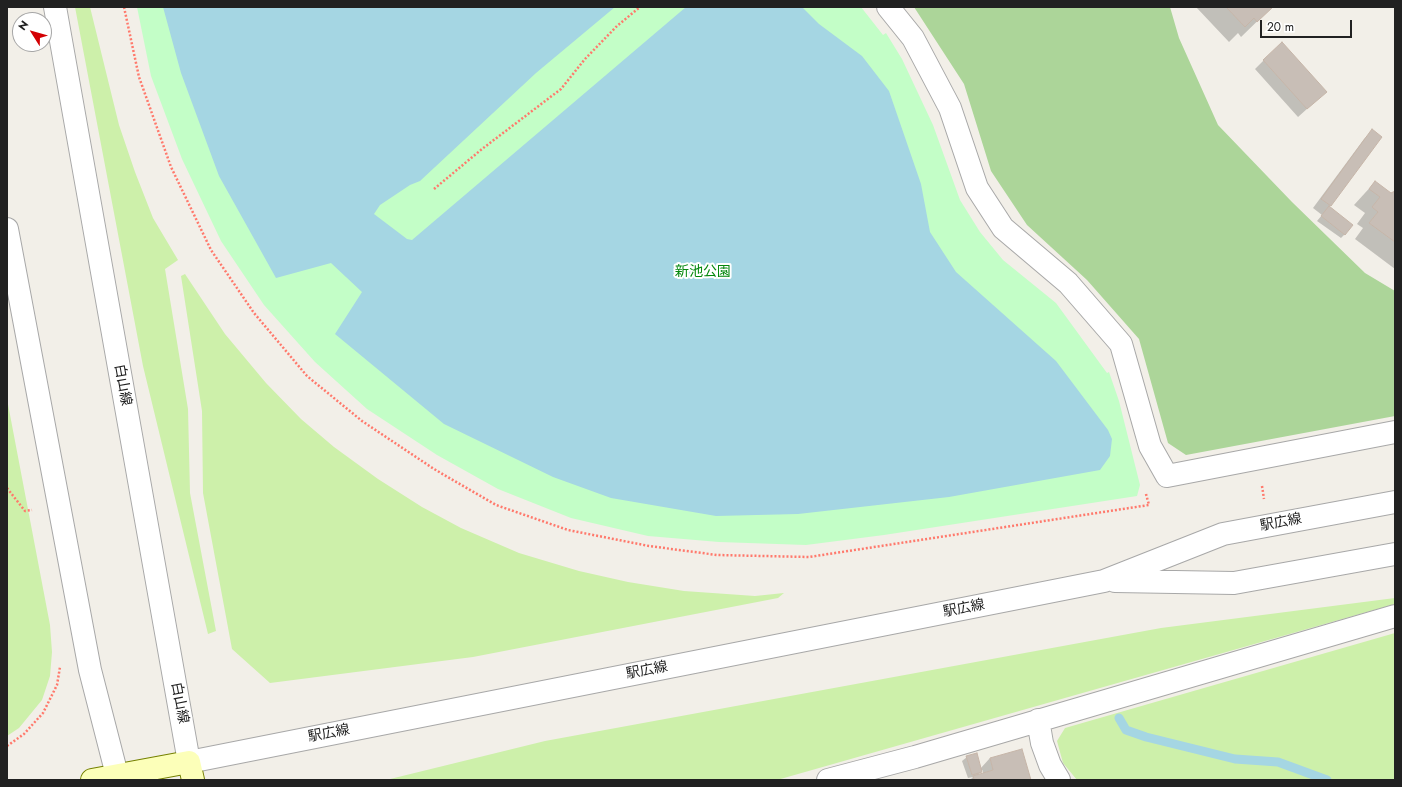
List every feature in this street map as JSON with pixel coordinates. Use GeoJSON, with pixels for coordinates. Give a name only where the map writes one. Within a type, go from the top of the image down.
{"type":"FeatureCollection","features":[{"type":"Feature","properties":{"kind":"main road"},"geometry":{"type":"LineString","coordinates":[[92,780],[191,771]]}},
{"type":"Feature","properties":{"kind":"street","name":"白山線"},"geometry":{"type":"LineString","coordinates":[[55,7],[191,771]]}},
{"type":"Feature","properties":{"kind":"street"},"geometry":{"type":"LineString","coordinates":[[888,7],[913,38],[950,108],[977,188],[1003,228],[1068,283],[1121,344],[1150,446],[1167,476],[1395,432]]}},
{"type":"Feature","properties":{"kind":"street"},"geometry":{"type":"LineString","coordinates":[[7,229],[90,670],[118,778]]}},
{"type":"Feature","properties":{"kind":"street","name":"駅広線"},"geometry":{"type":"LineString","coordinates":[[191,771],[1104,581],[1223,534],[1395,502]]}},
{"type":"Feature","properties":{"kind":"street","name":"駅広線"},"geometry":{"type":"LineString","coordinates":[[1104,581],[1234,583],[1395,554]]}},
{"type":"Feature","properties":{"kind":"street"},"geometry":{"type":"LineString","coordinates":[[828,780],[915,757],[1395,616]]}},
{"type":"Feature","properties":{"kind":"street"},"geometry":{"type":"LineString","coordinates":[[1038,720],[1042,743],[1050,765],[1059,780]]}},
{"type":"Feature","properties":{"kind":"path"},"geometry":{"type":"LineString","coordinates":[[124,7],[140,77],[171,166],[211,250],[254,313],[307,376],[362,421],[434,469],[496,504],[568,530],[649,546],[717,555],[809,557],[1149,505]]}},
{"type":"Feature","properties":{"kind":"path"},"geometry":{"type":"LineString","coordinates":[[434,189],[482,149],[561,89],[585,60],[617,26],[640,7]]}},
{"type":"Feature","properties":{"kind":"path"},"geometry":{"type":"LineString","coordinates":[[7,488],[25,511],[36,510]]}},
{"type":"Feature","properties":{"kind":"path"},"geometry":{"type":"LineString","coordinates":[[7,746],[24,734],[43,713],[57,685],[61,662]]}},
{"type":"Feature","properties":{"kind":"green space"},"geometry":{"type":"Polygon","coordinates":[[[75,7],[90,7],[119,125],[135,172],[153,218],[178,260],[165,269],[188,409],[190,493],[216,631],[208,634],[143,366],[75,7]]]}},
{"type":"Feature","properties":{"kind":"green space","name":"新池公園"},"geometry":{"type":"Polygon","coordinates":[[[137,7],[861,7],[883,35],[886,33],[902,59],[933,125],[960,200],[980,232],[1003,260],[1056,303],[1107,373],[1109,372],[1119,401],[1140,485],[1137,496],[884,535],[806,545],[719,542],[648,536],[571,518],[498,489],[437,455],[367,409],[315,362],[264,305],[221,241],[182,159],[151,76],[137,7]]]}},
{"type":"Feature","properties":{"kind":"green space"},"geometry":{"type":"Polygon","coordinates":[[[914,7],[1170,7],[1179,38],[1218,125],[1292,202],[1365,273],[1395,291],[1395,416],[1186,455],[1168,443],[1139,339],[1087,280],[1027,225],[991,171],[964,84],[914,7]]]}},
{"type":"Feature","properties":{"kind":"green space"},"geometry":{"type":"Polygon","coordinates":[[[185,274],[225,334],[266,383],[301,419],[334,447],[378,479],[422,507],[461,528],[519,553],[579,571],[628,582],[684,591],[755,596],[784,593],[778,598],[473,657],[270,683],[232,649],[203,493],[202,411],[181,276],[185,274]]]}},
{"type":"Feature","properties":{"kind":"green space"},"geometry":{"type":"Polygon","coordinates":[[[7,399],[50,625],[52,652],[50,676],[42,700],[19,728],[7,736],[7,399]]]}},
{"type":"Feature","properties":{"kind":"green space"},"geometry":{"type":"Polygon","coordinates":[[[1395,598],[1395,604],[777,780],[386,780],[545,741],[1161,628],[1395,598]]]}},
{"type":"Feature","properties":{"kind":"green space"},"geometry":{"type":"Polygon","coordinates":[[[1395,633],[1395,780],[1077,780],[1063,763],[1057,741],[1065,728],[1395,633]]]}},
{"type":"Feature","properties":{"kind":"water","name":"新池公園"},"geometry":{"type":"Polygon","coordinates":[[[163,7],[615,7],[536,73],[420,181],[410,185],[380,205],[374,214],[407,239],[412,240],[686,7],[802,7],[819,24],[862,56],[889,91],[921,184],[930,232],[956,272],[1056,361],[1108,430],[1112,439],[1110,456],[1100,470],[949,497],[798,514],[716,516],[611,498],[553,477],[444,424],[335,334],[362,292],[331,263],[276,278],[219,176],[181,73],[163,7]]]}},
{"type":"Feature","properties":{"kind":"building"},"geometry":{"type":"Polygon","coordinates":[[[1226,7],[1273,7],[1257,22],[1254,18],[1245,27],[1226,7]]]}},
{"type":"Feature","properties":{"kind":"building"},"geometry":{"type":"Polygon","coordinates":[[[1282,42],[1327,92],[1307,109],[1263,60],[1282,42]]]}},
{"type":"Feature","properties":{"kind":"building"},"geometry":{"type":"Polygon","coordinates":[[[1372,129],[1382,137],[1331,206],[1321,199],[1372,129]]]}},
{"type":"Feature","properties":{"kind":"building"},"geometry":{"type":"Polygon","coordinates":[[[1375,181],[1391,193],[1395,191],[1395,242],[1369,223],[1378,212],[1372,207],[1380,197],[1369,189],[1375,181]]]}},
{"type":"Feature","properties":{"kind":"building"},"geometry":{"type":"Polygon","coordinates":[[[1329,206],[1353,225],[1345,235],[1321,216],[1329,206]]]}},
{"type":"Feature","properties":{"kind":"building"},"geometry":{"type":"Polygon","coordinates":[[[1022,749],[1031,780],[974,780],[973,776],[993,770],[990,758],[1022,749]]]}},
{"type":"Feature","properties":{"kind":"building"},"geometry":{"type":"Polygon","coordinates":[[[977,753],[982,772],[972,775],[966,756],[977,753]]]}},
{"type":"Feature","properties":{"kind":"waterway"},"geometry":{"type":"LineString","coordinates":[[1119,718],[1126,730],[1146,737],[1235,759],[1278,762],[1327,780]]}}]}
